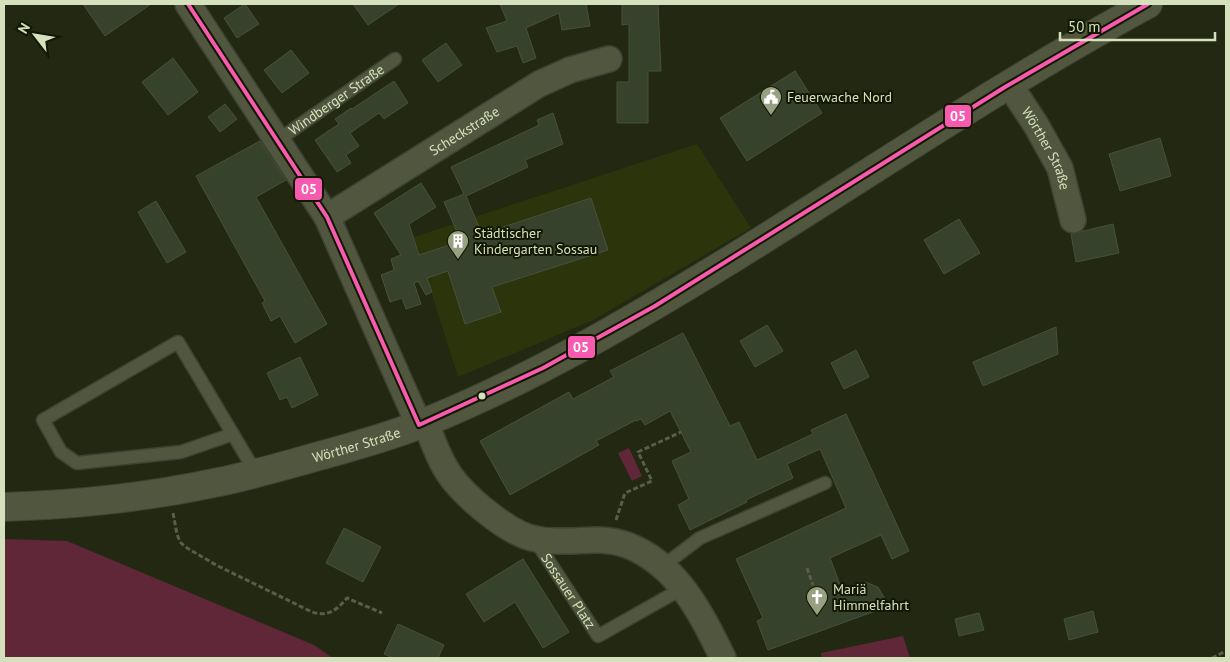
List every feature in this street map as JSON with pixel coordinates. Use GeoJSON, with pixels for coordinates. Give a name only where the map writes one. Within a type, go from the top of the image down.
{"type":"FeatureCollection","features":[{"type":"Feature","properties":{"kind":"street","name":"Windberger Straße"},"geometry":{"type":"LineString","coordinates":[[188,4],[327,217],[422,423]]}},
{"type":"Feature","properties":{"kind":"street","name":"Wörther Straße"},"geometry":{"type":"LineString","coordinates":[[4,507],[109,499],[219,482],[362,444],[422,423],[531,374],[582,348],[655,306],[1009,84],[1076,43],[1148,4]]}},
{"type":"Feature","properties":{"kind":"street","name":"Scheckstraße"},"geometry":{"type":"LineString","coordinates":[[327,217],[539,84],[570,70],[609,59]]}},
{"type":"Feature","properties":{"kind":"street","name":"Wörther Straße"},"geometry":{"type":"LineString","coordinates":[[1009,84],[1036,125],[1060,168],[1073,220]]}},
{"type":"Feature","properties":{"kind":"street","name":"Sossauer Platz"},"geometry":{"type":"LineString","coordinates":[[422,423],[456,483],[480,508],[506,526],[535,539],[561,542],[610,540],[646,554],[663,566],[683,588],[704,619],[722,658]]}},
{"type":"Feature","properties":{"kind":"lane","name":"Windberger Straße"},"geometry":{"type":"LineString","coordinates":[[278,140],[395,59]]}},
{"type":"Feature","properties":{"kind":"lane"},"geometry":{"type":"LineString","coordinates":[[233,434],[181,452],[77,463],[61,452],[43,420],[178,342],[233,434],[256,473]]}},
{"type":"Feature","properties":{"kind":"lane"},"geometry":{"type":"LineString","coordinates":[[663,566],[700,538],[825,483]]}},
{"type":"Feature","properties":{"kind":"lane","name":"Sossauer Platz"},"geometry":{"type":"LineString","coordinates":[[535,539],[598,636],[683,588]]}},
{"type":"Feature","properties":{"kind":"path"},"geometry":{"type":"LineString","coordinates":[[610,540],[624,494],[652,481],[638,452],[681,432]]}},
{"type":"Feature","properties":{"kind":"path"},"geometry":{"type":"LineString","coordinates":[[169,490],[180,542],[216,565],[320,614],[334,611],[347,598],[382,613]]}},
{"type":"Feature","properties":{"kind":"path"},"geometry":{"type":"LineString","coordinates":[[807,568],[813,585]]}},
{"type":"Feature","properties":{"kind":"path"},"geometry":{"type":"LineString","coordinates":[[1212,658],[1226,651]]}},
{"type":"Feature","properties":{"kind":"shaded area"},"geometry":{"type":"Polygon","coordinates":[[[697,144],[751,228],[593,320],[458,377],[414,237],[697,144]]]}},
{"type":"Feature","properties":{"kind":"shaded area"},"geometry":{"type":"Polygon","coordinates":[[[629,448],[642,476],[632,481],[618,453],[629,448]]]}},
{"type":"Feature","properties":{"kind":"shaded area"},"geometry":{"type":"Polygon","coordinates":[[[4,539],[67,541],[314,645],[333,658],[4,658],[4,539]]]}},
{"type":"Feature","properties":{"kind":"shaded area"},"geometry":{"type":"Polygon","coordinates":[[[903,636],[910,658],[822,658],[821,653],[903,636]]]}},
{"type":"Feature","properties":{"kind":"building"},"geometry":{"type":"Polygon","coordinates":[[[83,4],[151,4],[105,36],[83,4]]]}},
{"type":"Feature","properties":{"kind":"building"},"geometry":{"type":"Polygon","coordinates":[[[245,4],[259,24],[237,38],[224,18],[245,4]]]}},
{"type":"Feature","properties":{"kind":"building"},"geometry":{"type":"Polygon","coordinates":[[[353,4],[399,4],[368,25],[353,4]]]}},
{"type":"Feature","properties":{"kind":"building"},"geometry":{"type":"Polygon","coordinates":[[[500,4],[586,4],[590,26],[562,30],[559,13],[526,28],[536,58],[523,63],[517,46],[497,52],[486,28],[507,21],[500,4]]]}},
{"type":"Feature","properties":{"kind":"building"},"geometry":{"type":"Polygon","coordinates":[[[622,4],[658,4],[661,71],[648,71],[648,123],[617,123],[617,82],[629,82],[629,24],[622,25],[622,4]]]}},
{"type":"Feature","properties":{"kind":"building"},"geometry":{"type":"Polygon","coordinates":[[[446,43],[462,65],[438,82],[422,60],[446,43]]]}},
{"type":"Feature","properties":{"kind":"building"},"geometry":{"type":"Polygon","coordinates":[[[291,50],[309,73],[282,93],[264,70],[291,50]]]}},
{"type":"Feature","properties":{"kind":"building"},"geometry":{"type":"Polygon","coordinates":[[[173,58],[198,92],[168,115],[142,82],[173,58]]]}},
{"type":"Feature","properties":{"kind":"building","name":"Feuerwache Nord"},"geometry":{"type":"Polygon","coordinates":[[[795,71],[822,113],[747,161],[720,118],[795,71]]]}},
{"type":"Feature","properties":{"kind":"building"},"geometry":{"type":"Polygon","coordinates":[[[394,81],[408,103],[384,119],[379,113],[350,133],[359,146],[346,155],[351,163],[337,172],[315,140],[339,124],[335,119],[394,81]]]}},
{"type":"Feature","properties":{"kind":"building"},"geometry":{"type":"Polygon","coordinates":[[[225,104],[237,119],[220,132],[208,117],[225,104]]]}},
{"type":"Feature","properties":{"kind":"building"},"geometry":{"type":"Polygon","coordinates":[[[553,113],[563,144],[525,160],[528,167],[466,196],[482,234],[591,198],[608,250],[492,287],[501,312],[465,324],[448,271],[427,278],[432,292],[426,295],[418,281],[414,283],[421,304],[406,309],[402,298],[390,302],[381,275],[394,270],[391,259],[401,255],[374,213],[421,183],[436,207],[409,224],[419,255],[461,241],[444,202],[464,194],[451,167],[539,125],[537,120],[553,113]]]}},
{"type":"Feature","properties":{"kind":"building"},"geometry":{"type":"Polygon","coordinates":[[[1160,138],[1171,176],[1120,191],[1109,154],[1160,138]]]}},
{"type":"Feature","properties":{"kind":"building"},"geometry":{"type":"Polygon","coordinates":[[[260,141],[286,180],[256,197],[327,324],[295,343],[280,316],[271,321],[262,303],[265,301],[196,176],[260,141]]]}},
{"type":"Feature","properties":{"kind":"building"},"geometry":{"type":"Polygon","coordinates":[[[156,201],[186,252],[167,263],[138,212],[156,201]]]}},
{"type":"Feature","properties":{"kind":"building"},"geometry":{"type":"Polygon","coordinates":[[[959,219],[980,253],[944,274],[924,240],[959,219]]]}},
{"type":"Feature","properties":{"kind":"building"},"geometry":{"type":"Polygon","coordinates":[[[1113,224],[1119,253],[1076,262],[1071,234],[1113,224]]]}},
{"type":"Feature","properties":{"kind":"building"},"geometry":{"type":"Polygon","coordinates":[[[767,325],[783,351],[755,367],[740,341],[767,325]]]}},
{"type":"Feature","properties":{"kind":"building"},"geometry":{"type":"Polygon","coordinates":[[[1056,327],[1058,354],[983,386],[973,362],[1056,327]]]}},
{"type":"Feature","properties":{"kind":"building"},"geometry":{"type":"Polygon","coordinates":[[[683,333],[730,426],[739,422],[757,460],[813,434],[811,430],[846,414],[909,551],[892,559],[881,535],[830,558],[842,590],[865,582],[878,587],[885,599],[878,610],[768,650],[757,621],[763,618],[736,559],[846,508],[820,449],[787,464],[793,478],[746,500],[747,502],[690,530],[678,505],[689,499],[672,461],[691,452],[670,411],[645,425],[641,419],[636,420],[596,441],[599,445],[510,495],[480,441],[569,392],[573,399],[614,377],[610,371],[683,333]]]}},
{"type":"Feature","properties":{"kind":"building"},"geometry":{"type":"Polygon","coordinates":[[[856,350],[869,377],[844,389],[831,363],[856,350]]]}},
{"type":"Feature","properties":{"kind":"building"},"geometry":{"type":"Polygon","coordinates":[[[300,357],[318,395],[292,408],[287,397],[280,400],[267,373],[300,357]]]}},
{"type":"Feature","properties":{"kind":"building"},"geometry":{"type":"Polygon","coordinates":[[[344,528],[381,547],[363,582],[326,563],[344,528]]]}},
{"type":"Feature","properties":{"kind":"building"},"geometry":{"type":"Polygon","coordinates":[[[523,559],[569,632],[543,648],[515,602],[484,622],[466,594],[523,559]]]}},
{"type":"Feature","properties":{"kind":"building"},"geometry":{"type":"Polygon","coordinates":[[[1093,611],[1098,632],[1069,640],[1064,619],[1093,611]]]}},
{"type":"Feature","properties":{"kind":"building"},"geometry":{"type":"Polygon","coordinates":[[[979,613],[984,630],[959,636],[955,619],[979,613]]]}},
{"type":"Feature","properties":{"kind":"building"},"geometry":{"type":"Polygon","coordinates":[[[398,624],[444,645],[438,658],[393,658],[384,654],[398,624]]]}},
{"type":"Feature","properties":{"kind":"transit line","name":"05"},"geometry":{"type":"LineString","coordinates":[[188,4],[327,217],[419,425],[543,368],[655,306],[1005,87],[1148,4]]}},
{"type":"Feature","properties":{"kind":"place","name":"Feuerwache Nord"},"geometry":{"type":"Point","coordinates":[771,116]}},
{"type":"Feature","properties":{"kind":"place","name":"Städtischer Kindergarten Sossau"},"geometry":{"type":"Point","coordinates":[458,260]}},
{"type":"Feature","properties":{"kind":"place","name":"Mariä Himmelfahrt"},"geometry":{"type":"Point","coordinates":[817,616]}}]}
